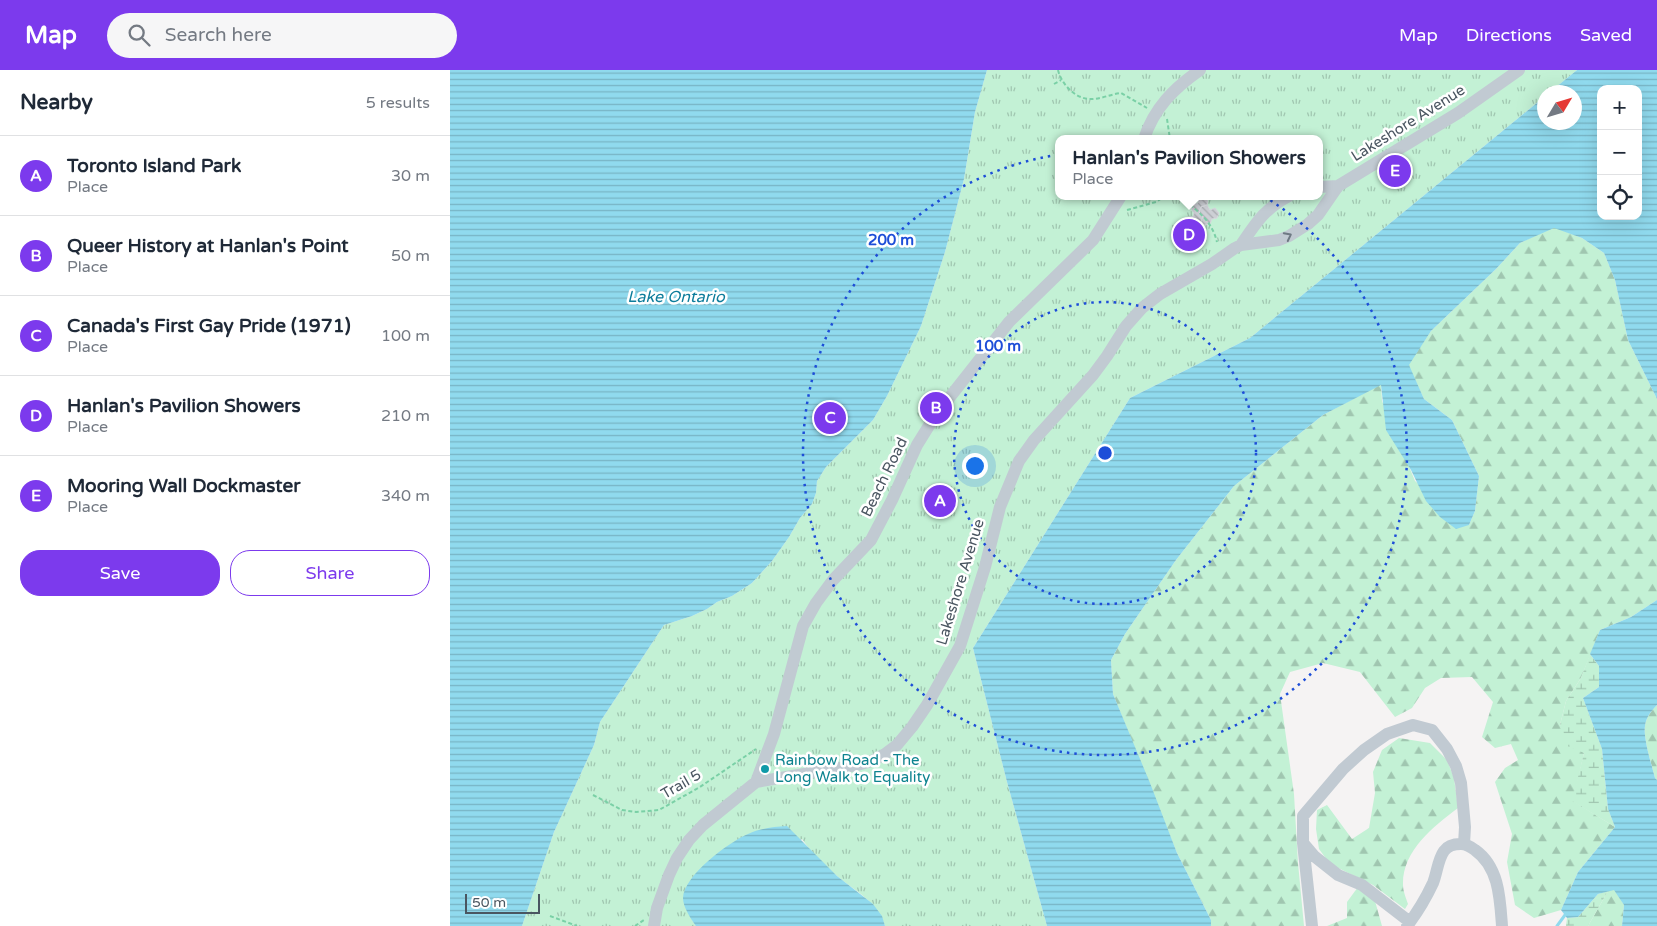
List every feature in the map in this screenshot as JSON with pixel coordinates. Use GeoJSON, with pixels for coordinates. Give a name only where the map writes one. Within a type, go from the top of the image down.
{"type":"FeatureCollection","features":[{"type":"Feature","properties":{"kind":"lane"},"geometry":{"type":"LineString","coordinates":[[1146,135],[1155,113],[1164,101],[1200,70]]}},
{"type":"Feature","properties":{"kind":"lane","name":"Lakeshore Avenue"},"geometry":{"type":"LineString","coordinates":[[1241,245],[1265,243],[1288,236],[1308,224],[1318,215],[1338,186],[1458,113],[1519,70]]}},
{"type":"Feature","properties":{"kind":"lane","name":"Lakeshore Avenue"},"geometry":{"type":"LineString","coordinates":[[1323,187],[1338,186]]}},
{"type":"Feature","properties":{"kind":"lane","name":"Beach Road"},"geometry":{"type":"LineString","coordinates":[[756,782],[772,737],[803,626],[816,603],[832,580],[870,540],[892,500],[917,445],[935,416],[1008,322],[1093,240],[1119,200]]}},
{"type":"Feature","properties":{"kind":"lane","name":"Lakeshore Avenue"},"geometry":{"type":"LineString","coordinates":[[654,926],[657,908],[669,875],[688,840],[703,825],[756,782],[872,761],[896,745],[912,727],[960,646],[985,567],[1000,507],[1019,461],[1034,440],[1093,375],[1126,326],[1142,308],[1166,290],[1241,245],[1263,214],[1282,200]]}},
{"type":"Feature","properties":{"kind":"lane"},"geometry":{"type":"LineString","coordinates":[[1312,926],[1303,843],[1303,816],[1343,769],[1364,750],[1387,734],[1413,725],[1432,730],[1447,749],[1456,766],[1461,783],[1465,827],[1464,844]]}},
{"type":"Feature","properties":{"kind":"lane"},"geometry":{"type":"LineString","coordinates":[[1303,843],[1314,856],[1338,875],[1362,885],[1409,924],[1432,884],[1443,852],[1454,844],[1464,844],[1485,857],[1492,868],[1502,926]]}},
{"type":"Feature","properties":{"kind":"path"},"geometry":{"type":"LineString","coordinates":[[1058,70],[1061,80],[1076,94],[1090,99],[1121,93],[1155,113]]}},
{"type":"Feature","properties":{"kind":"path"},"geometry":{"type":"LineString","coordinates":[[1054,84],[1061,80]]}},
{"type":"Feature","properties":{"kind":"path"},"geometry":{"type":"LineString","coordinates":[[1164,101],[1169,135]]}},
{"type":"Feature","properties":{"kind":"path"},"geometry":{"type":"LineString","coordinates":[[1110,214],[1159,200]]}},
{"type":"Feature","properties":{"kind":"path"},"geometry":{"type":"LineString","coordinates":[[1185,200],[1210,224],[1217,242]]}},
{"type":"Feature","properties":{"kind":"path","name":"Trail 5"},"geometry":{"type":"LineString","coordinates":[[593,795],[622,810],[636,812],[659,810],[700,787],[772,737]]}},
{"type":"Feature","properties":{"kind":"path"},"geometry":{"type":"LineString","coordinates":[[550,916],[577,926]]}},
{"type":"Feature","properties":{"kind":"green space"},"geometry":{"type":"Polygon","coordinates":[[[987,70],[1577,70],[1559,85],[1537,85],[1537,103],[1250,338],[1130,398],[973,648],[1007,782],[1047,926],[885,926],[877,910],[827,868],[802,839],[692,920],[696,926],[522,926],[554,832],[594,745],[600,722],[664,625],[692,616],[732,596],[752,583],[772,561],[800,518],[812,504],[816,493],[817,481],[826,467],[873,420],[887,396],[921,326],[945,252],[964,179],[975,112],[987,70]]]}},
{"type":"Feature","properties":{"kind":"green space"},"geometry":{"type":"Polygon","coordinates":[[[1554,227],[1582,238],[1604,253],[1615,280],[1628,340],[1657,399],[1657,600],[1631,617],[1600,630],[1581,678],[1566,701],[1560,725],[1584,753],[1573,801],[1615,827],[1578,872],[1561,910],[1534,918],[1515,905],[1507,862],[1512,834],[1495,782],[1505,768],[1518,760],[1511,744],[1495,748],[1482,737],[1493,702],[1472,677],[1441,678],[1425,688],[1412,708],[1395,717],[1360,672],[1323,663],[1290,672],[1280,694],[1294,794],[1304,926],[1211,926],[1211,920],[1177,853],[1113,694],[1111,660],[1125,634],[1176,560],[1234,486],[1323,415],[1381,384],[1382,401],[1415,481],[1469,525],[1475,511],[1479,476],[1452,420],[1424,399],[1408,365],[1431,331],[1496,269],[1520,243],[1554,227]]]}},
{"type":"Feature","properties":{"kind":"green space"},"geometry":{"type":"Polygon","coordinates":[[[1590,654],[1599,666],[1599,687],[1583,698],[1602,749],[1608,809],[1615,827],[1572,801],[1584,753],[1565,745],[1560,725],[1566,701],[1581,678],[1590,654]]]}},
{"type":"Feature","properties":{"kind":"green space"},"geometry":{"type":"Polygon","coordinates":[[[1657,705],[1657,780],[1646,745],[1645,731],[1648,717],[1657,705]]]}},
{"type":"Feature","properties":{"kind":"green space"},"geometry":{"type":"Polygon","coordinates":[[[1399,738],[1430,743],[1447,760],[1454,778],[1458,808],[1429,832],[1413,851],[1404,873],[1403,885],[1408,904],[1405,909],[1373,885],[1330,864],[1319,849],[1316,829],[1317,810],[1327,805],[1352,839],[1369,828],[1375,793],[1373,772],[1382,750],[1399,738]]]}},
{"type":"Feature","properties":{"kind":"green space"},"geometry":{"type":"Polygon","coordinates":[[[1358,887],[1375,901],[1382,926],[1327,926],[1347,918],[1347,902],[1358,887]]]}},
{"type":"Feature","properties":{"kind":"green space"},"geometry":{"type":"Polygon","coordinates":[[[1615,889],[1624,905],[1622,926],[1588,926],[1608,891],[1615,889]]]}},
{"type":"Feature","properties":{"kind":"green space"},"geometry":{"type":"Polygon","coordinates":[[[1608,891],[1588,926],[1566,926],[1567,918],[1578,917],[1598,894],[1608,891]]]}},
{"type":"Feature","properties":{"kind":"water","name":"Lake Ontario"},"geometry":{"type":"Polygon","coordinates":[[[450,70],[987,70],[975,112],[964,179],[945,252],[921,326],[887,396],[873,420],[826,467],[817,481],[816,493],[812,504],[800,518],[772,561],[752,583],[707,609],[664,625],[600,722],[594,745],[554,832],[522,926],[450,926],[450,70]]]}},
{"type":"Feature","properties":{"kind":"water"},"geometry":{"type":"Polygon","coordinates":[[[1577,70],[1657,70],[1657,399],[1628,340],[1615,280],[1604,253],[1582,238],[1554,228],[1520,243],[1496,269],[1431,331],[1409,365],[1424,399],[1452,420],[1479,476],[1475,511],[1469,525],[1456,529],[1440,517],[1426,501],[1411,470],[1386,430],[1381,385],[1323,415],[1234,486],[1176,560],[1125,634],[1111,660],[1113,694],[1177,853],[1211,920],[1211,926],[1047,926],[1007,782],[973,648],[1130,398],[1250,338],[1537,103],[1537,130],[1582,130],[1582,85],[1559,85],[1577,70]]]}},
{"type":"Feature","properties":{"kind":"water"},"geometry":{"type":"Polygon","coordinates":[[[1657,600],[1657,705],[1648,717],[1645,731],[1646,745],[1657,780],[1657,926],[1622,926],[1624,905],[1614,890],[1598,894],[1578,917],[1567,918],[1561,910],[1578,872],[1615,827],[1608,809],[1602,749],[1583,698],[1599,687],[1599,666],[1590,654],[1600,630],[1631,617],[1657,600]]]}},
{"type":"Feature","properties":{"kind":"water"},"geometry":{"type":"Polygon","coordinates":[[[787,826],[837,876],[873,904],[882,916],[885,926],[696,926],[686,909],[683,898],[685,889],[699,870],[719,852],[748,834],[762,829],[787,826]]]}},
{"type":"Feature","properties":{"kind":"building"},"geometry":{"type":"Polygon","coordinates":[[[1394,164],[1402,174],[1396,178],[1388,168],[1394,164]]]}},
{"type":"Feature","properties":{"kind":"building"},"geometry":{"type":"Polygon","coordinates":[[[1199,200],[1208,201],[1207,205],[1201,207],[1199,212],[1203,216],[1201,221],[1204,225],[1203,230],[1198,231],[1195,227],[1189,228],[1187,233],[1182,234],[1179,230],[1180,226],[1185,225],[1187,217],[1193,217],[1192,204],[1198,203],[1199,200]]]}},
{"type":"Feature","properties":{"kind":"building"},"geometry":{"type":"Polygon","coordinates":[[[1207,205],[1210,210],[1215,208],[1219,213],[1217,218],[1212,219],[1210,224],[1204,225],[1201,221],[1203,216],[1199,212],[1201,207],[1207,205]]]}},
{"type":"Feature","properties":{"kind":"building"},"geometry":{"type":"Polygon","coordinates":[[[1195,227],[1198,231],[1196,236],[1200,240],[1199,242],[1181,236],[1187,233],[1189,228],[1195,227]]]}},
{"type":"Feature","properties":{"kind":"building"},"geometry":{"type":"Polygon","coordinates":[[[1181,236],[1199,242],[1198,245],[1193,246],[1191,251],[1186,252],[1182,248],[1184,243],[1180,239],[1181,236]]]}},
{"type":"Feature","properties":{"kind":"waterway"},"geometry":{"type":"LineString","coordinates":[[1557,926],[1565,915]]}},
{"type":"Feature","properties":{"kind":"place","name":"Mooring Wall Dockmaster"},"geometry":{"type":"Point","coordinates":[1395,171]}},
{"type":"Feature","properties":{"kind":"place","name":"Hanlan's Pavilion Showers"},"geometry":{"type":"Point","coordinates":[1189,235]}},
{"type":"Feature","properties":{"kind":"place","name":"Queer History at Hanlan's Point"},"geometry":{"type":"Point","coordinates":[936,408]}},
{"type":"Feature","properties":{"kind":"place","name":"Canada's First Gay Pride (1971)"},"geometry":{"type":"Point","coordinates":[830,418]}},
{"type":"Feature","properties":{"kind":"place","name":"Toronto Island Park"},"geometry":{"type":"Point","coordinates":[940,501]}},
{"type":"Feature","properties":{"kind":"place","name":"Rainbow Road - The Long Walk to Equality"},"geometry":{"type":"Point","coordinates":[765,769]}}]}
